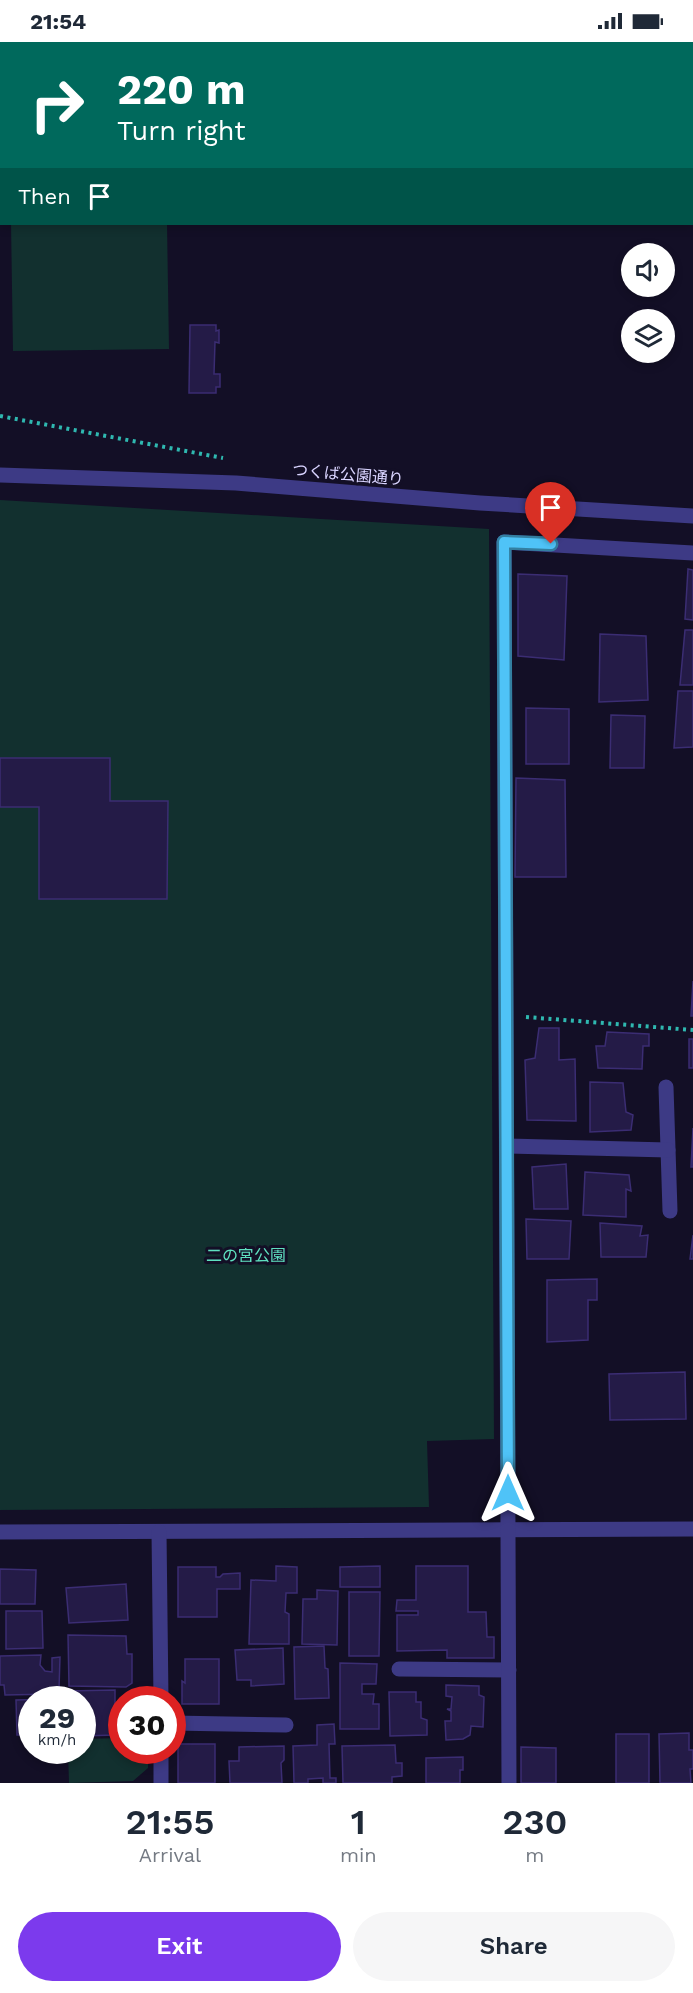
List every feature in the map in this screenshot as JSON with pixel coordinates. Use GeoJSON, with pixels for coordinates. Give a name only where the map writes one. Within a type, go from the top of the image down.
{"type":"FeatureCollection","features":[{"type":"Feature","properties":{"kind":"street","name":"つくば公園通り"},"geometry":{"type":"LineString","coordinates":[[0,475],[236,483],[480,503],[693,516]]}},
{"type":"Feature","properties":{"kind":"street"},"geometry":{"type":"LineString","coordinates":[[509,1783],[504,542],[693,553]]}},
{"type":"Feature","properties":{"kind":"street"},"geometry":{"type":"LineString","coordinates":[[666,1087],[670,1211]]}},
{"type":"Feature","properties":{"kind":"street"},"geometry":{"type":"LineString","coordinates":[[507,1146],[668,1150]]}},
{"type":"Feature","properties":{"kind":"street"},"geometry":{"type":"LineString","coordinates":[[0,1532],[693,1529]]}},
{"type":"Feature","properties":{"kind":"street"},"geometry":{"type":"LineString","coordinates":[[159,1532],[161,1686]]}},
{"type":"Feature","properties":{"kind":"street"},"geometry":{"type":"LineString","coordinates":[[399,1668],[509,1670]]}},
{"type":"Feature","properties":{"kind":"street"},"geometry":{"type":"LineString","coordinates":[[186,1723],[286,1725]]}},
{"type":"Feature","properties":{"kind":"street"},"geometry":{"type":"LineString","coordinates":[[161,1764],[161,1783]]}},
{"type":"Feature","properties":{"kind":"path"},"geometry":{"type":"LineString","coordinates":[[0,416],[235,460],[236,483]]}},
{"type":"Feature","properties":{"kind":"path"},"geometry":{"type":"LineString","coordinates":[[507,1015],[693,1030]]}},
{"type":"Feature","properties":{"kind":"green space"},"geometry":{"type":"Polygon","coordinates":[[[11,225],[167,225],[169,349],[13,351],[11,225]]]}},
{"type":"Feature","properties":{"kind":"green space","name":"二の宮公園"},"geometry":{"type":"Polygon","coordinates":[[[0,500],[489,529],[494,1439],[427,1441],[429,1507],[0,1510],[0,500]]]}},
{"type":"Feature","properties":{"kind":"green space"},"geometry":{"type":"Polygon","coordinates":[[[108,1738],[108,1764],[148,1764],[148,1768],[133,1781],[69,1783],[68,1764],[96,1764],[96,1739],[108,1738]]]}},
{"type":"Feature","properties":{"kind":"building"},"geometry":{"type":"Polygon","coordinates":[[[190,325],[216,325],[216,331],[219,330],[219,343],[215,342],[214,374],[220,374],[220,387],[216,387],[216,393],[189,393],[190,325]]]}},
{"type":"Feature","properties":{"kind":"building"},"geometry":{"type":"Polygon","coordinates":[[[688,569],[693,570],[693,620],[685,619],[688,569]]]}},
{"type":"Feature","properties":{"kind":"building"},"geometry":{"type":"Polygon","coordinates":[[[518,574],[567,576],[564,660],[518,656],[518,574]]]}},
{"type":"Feature","properties":{"kind":"building"},"geometry":{"type":"Polygon","coordinates":[[[685,630],[693,630],[693,685],[680,685],[685,630]]]}},
{"type":"Feature","properties":{"kind":"building"},"geometry":{"type":"Polygon","coordinates":[[[600,634],[646,636],[648,700],[599,702],[600,634]]]}},
{"type":"Feature","properties":{"kind":"building"},"geometry":{"type":"Polygon","coordinates":[[[678,691],[693,691],[693,747],[674,748],[678,691]]]}},
{"type":"Feature","properties":{"kind":"building"},"geometry":{"type":"Polygon","coordinates":[[[526,708],[569,709],[569,764],[526,764],[526,708]]]}},
{"type":"Feature","properties":{"kind":"building"},"geometry":{"type":"Polygon","coordinates":[[[611,715],[645,716],[644,768],[610,768],[611,715]]]}},
{"type":"Feature","properties":{"kind":"building"},"geometry":{"type":"Polygon","coordinates":[[[0,758],[110,758],[110,801],[168,801],[167,899],[39,899],[39,807],[0,807],[0,758]]]}},
{"type":"Feature","properties":{"kind":"building"},"geometry":{"type":"Polygon","coordinates":[[[516,778],[565,780],[566,877],[515,877],[516,778]]]}},
{"type":"Feature","properties":{"kind":"building"},"geometry":{"type":"Polygon","coordinates":[[[693,981],[693,1016],[691,1016],[693,981]]]}},
{"type":"Feature","properties":{"kind":"building"},"geometry":{"type":"Polygon","coordinates":[[[539,1028],[559,1028],[559,1060],[575,1059],[576,1121],[527,1120],[525,1060],[535,1058],[539,1028]]]}},
{"type":"Feature","properties":{"kind":"building"},"geometry":{"type":"Polygon","coordinates":[[[607,1032],[649,1034],[649,1046],[643,1046],[642,1069],[598,1068],[596,1046],[605,1046],[607,1032]]]}},
{"type":"Feature","properties":{"kind":"building"},"geometry":{"type":"Polygon","coordinates":[[[689,1039],[693,1039],[693,1068],[689,1068],[689,1039]]]}},
{"type":"Feature","properties":{"kind":"building"},"geometry":{"type":"Polygon","coordinates":[[[590,1082],[623,1083],[626,1112],[633,1115],[631,1130],[590,1132],[590,1082]]]}},
{"type":"Feature","properties":{"kind":"building"},"geometry":{"type":"Polygon","coordinates":[[[693,1128],[693,1167],[691,1167],[693,1128]]]}},
{"type":"Feature","properties":{"kind":"building"},"geometry":{"type":"Polygon","coordinates":[[[566,1164],[568,1209],[534,1209],[532,1167],[566,1164]]]}},
{"type":"Feature","properties":{"kind":"building"},"geometry":{"type":"Polygon","coordinates":[[[585,1172],[629,1175],[631,1191],[626,1189],[626,1217],[583,1215],[585,1172]]]}},
{"type":"Feature","properties":{"kind":"building"},"geometry":{"type":"Polygon","coordinates":[[[526,1219],[571,1221],[569,1259],[527,1259],[526,1219]]]}},
{"type":"Feature","properties":{"kind":"building"},"geometry":{"type":"Polygon","coordinates":[[[600,1223],[642,1226],[640,1236],[648,1235],[646,1257],[601,1257],[600,1223]]]}},
{"type":"Feature","properties":{"kind":"building"},"geometry":{"type":"Polygon","coordinates":[[[693,1235],[693,1259],[690,1259],[693,1235]]]}},
{"type":"Feature","properties":{"kind":"building"},"geometry":{"type":"Polygon","coordinates":[[[597,1279],[597,1300],[588,1300],[588,1340],[547,1342],[547,1280],[597,1279]]]}},
{"type":"Feature","properties":{"kind":"building"},"geometry":{"type":"Polygon","coordinates":[[[685,1372],[686,1419],[610,1420],[609,1374],[685,1372]]]}},
{"type":"Feature","properties":{"kind":"building"},"geometry":{"type":"Polygon","coordinates":[[[276,1566],[297,1567],[297,1593],[286,1593],[285,1612],[289,1614],[289,1644],[249,1644],[251,1580],[276,1581],[276,1566]]]}},
{"type":"Feature","properties":{"kind":"building"},"geometry":{"type":"Polygon","coordinates":[[[380,1566],[380,1587],[340,1587],[340,1567],[380,1566]]]}},
{"type":"Feature","properties":{"kind":"building"},"geometry":{"type":"Polygon","coordinates":[[[416,1566],[468,1566],[468,1612],[486,1612],[487,1637],[494,1637],[494,1658],[447,1658],[447,1650],[397,1651],[397,1615],[418,1615],[418,1611],[396,1611],[397,1600],[416,1600],[416,1566]]]}},
{"type":"Feature","properties":{"kind":"building"},"geometry":{"type":"Polygon","coordinates":[[[178,1567],[216,1567],[216,1577],[223,1574],[240,1573],[240,1589],[217,1589],[217,1617],[178,1617],[178,1567]]]}},
{"type":"Feature","properties":{"kind":"building"},"geometry":{"type":"Polygon","coordinates":[[[0,1569],[36,1570],[35,1604],[0,1604],[0,1569]]]}},
{"type":"Feature","properties":{"kind":"building"},"geometry":{"type":"Polygon","coordinates":[[[126,1584],[128,1620],[69,1623],[66,1588],[126,1584]]]}},
{"type":"Feature","properties":{"kind":"building"},"geometry":{"type":"Polygon","coordinates":[[[317,1590],[338,1591],[337,1645],[302,1644],[303,1599],[317,1599],[317,1590]]]}},
{"type":"Feature","properties":{"kind":"building"},"geometry":{"type":"Polygon","coordinates":[[[349,1592],[380,1592],[379,1656],[349,1656],[349,1592]]]}},
{"type":"Feature","properties":{"kind":"building"},"geometry":{"type":"Polygon","coordinates":[[[6,1611],[42,1611],[43,1648],[6,1649],[6,1611]]]}},
{"type":"Feature","properties":{"kind":"building"},"geometry":{"type":"Polygon","coordinates":[[[68,1635],[126,1636],[127,1654],[132,1654],[132,1683],[128,1686],[69,1686],[68,1635]]]}},
{"type":"Feature","properties":{"kind":"building"},"geometry":{"type":"Polygon","coordinates":[[[324,1646],[329,1698],[295,1699],[294,1647],[324,1646]]]}},
{"type":"Feature","properties":{"kind":"building"},"geometry":{"type":"Polygon","coordinates":[[[283,1648],[284,1684],[251,1686],[251,1680],[237,1680],[235,1650],[283,1648]]]}},
{"type":"Feature","properties":{"kind":"building"},"geometry":{"type":"Polygon","coordinates":[[[41,1655],[40,1665],[45,1671],[52,1672],[52,1658],[60,1657],[59,1686],[18,1686],[18,1695],[5,1695],[4,1685],[0,1685],[0,1656],[41,1655]]]}},
{"type":"Feature","properties":{"kind":"building"},"geometry":{"type":"Polygon","coordinates":[[[185,1659],[219,1659],[219,1704],[186,1704],[186,1686],[182,1686],[182,1681],[185,1683],[185,1659]]]}},
{"type":"Feature","properties":{"kind":"building"},"geometry":{"type":"Polygon","coordinates":[[[340,1663],[377,1664],[376,1684],[362,1684],[362,1694],[374,1694],[373,1704],[379,1704],[379,1729],[340,1729],[340,1663]]]}},
{"type":"Feature","properties":{"kind":"building"},"geometry":{"type":"Polygon","coordinates":[[[446,1685],[479,1686],[479,1695],[484,1697],[483,1727],[471,1726],[470,1735],[463,1739],[446,1740],[445,1721],[451,1721],[451,1711],[447,1709],[451,1709],[452,1697],[446,1696],[446,1685]]]}},
{"type":"Feature","properties":{"kind":"building"},"geometry":{"type":"Polygon","coordinates":[[[96,1690],[108,1690],[108,1735],[96,1736],[96,1690]]]}},
{"type":"Feature","properties":{"kind":"building"},"geometry":{"type":"Polygon","coordinates":[[[389,1692],[416,1692],[416,1702],[421,1702],[421,1718],[427,1720],[427,1735],[390,1736],[389,1692]]]}},
{"type":"Feature","properties":{"kind":"building"},"geometry":{"type":"Polygon","coordinates":[[[16,1700],[18,1700],[18,1735],[17,1735],[16,1700]]]}},
{"type":"Feature","properties":{"kind":"building"},"geometry":{"type":"Polygon","coordinates":[[[334,1724],[335,1744],[329,1744],[330,1778],[336,1778],[336,1783],[323,1783],[323,1778],[308,1779],[308,1783],[294,1783],[293,1746],[317,1745],[317,1725],[334,1724]]]}},
{"type":"Feature","properties":{"kind":"building"},"geometry":{"type":"Polygon","coordinates":[[[689,1733],[689,1750],[693,1750],[693,1769],[690,1769],[691,1783],[660,1783],[659,1734],[689,1733]]]}},
{"type":"Feature","properties":{"kind":"building"},"geometry":{"type":"Polygon","coordinates":[[[616,1734],[649,1734],[649,1783],[616,1783],[616,1734]]]}},
{"type":"Feature","properties":{"kind":"building"},"geometry":{"type":"Polygon","coordinates":[[[186,1744],[215,1744],[215,1783],[178,1783],[178,1764],[186,1764],[186,1744]]]}},
{"type":"Feature","properties":{"kind":"building"},"geometry":{"type":"Polygon","coordinates":[[[395,1745],[396,1763],[402,1763],[402,1776],[392,1777],[392,1783],[343,1783],[342,1746],[395,1745]]]}},
{"type":"Feature","properties":{"kind":"building"},"geometry":{"type":"Polygon","coordinates":[[[284,1746],[284,1760],[281,1763],[282,1783],[230,1783],[229,1761],[239,1761],[239,1747],[284,1746]]]}},
{"type":"Feature","properties":{"kind":"building"},"geometry":{"type":"Polygon","coordinates":[[[521,1747],[556,1748],[556,1783],[521,1783],[521,1747]]]}},
{"type":"Feature","properties":{"kind":"building"},"geometry":{"type":"Polygon","coordinates":[[[463,1757],[460,1783],[426,1783],[426,1758],[463,1757]]]}},
{"type":"Feature","properties":{"kind":"route"},"geometry":{"type":"LineString","coordinates":[[508,1493],[504,542],[551,544]]}}]}
